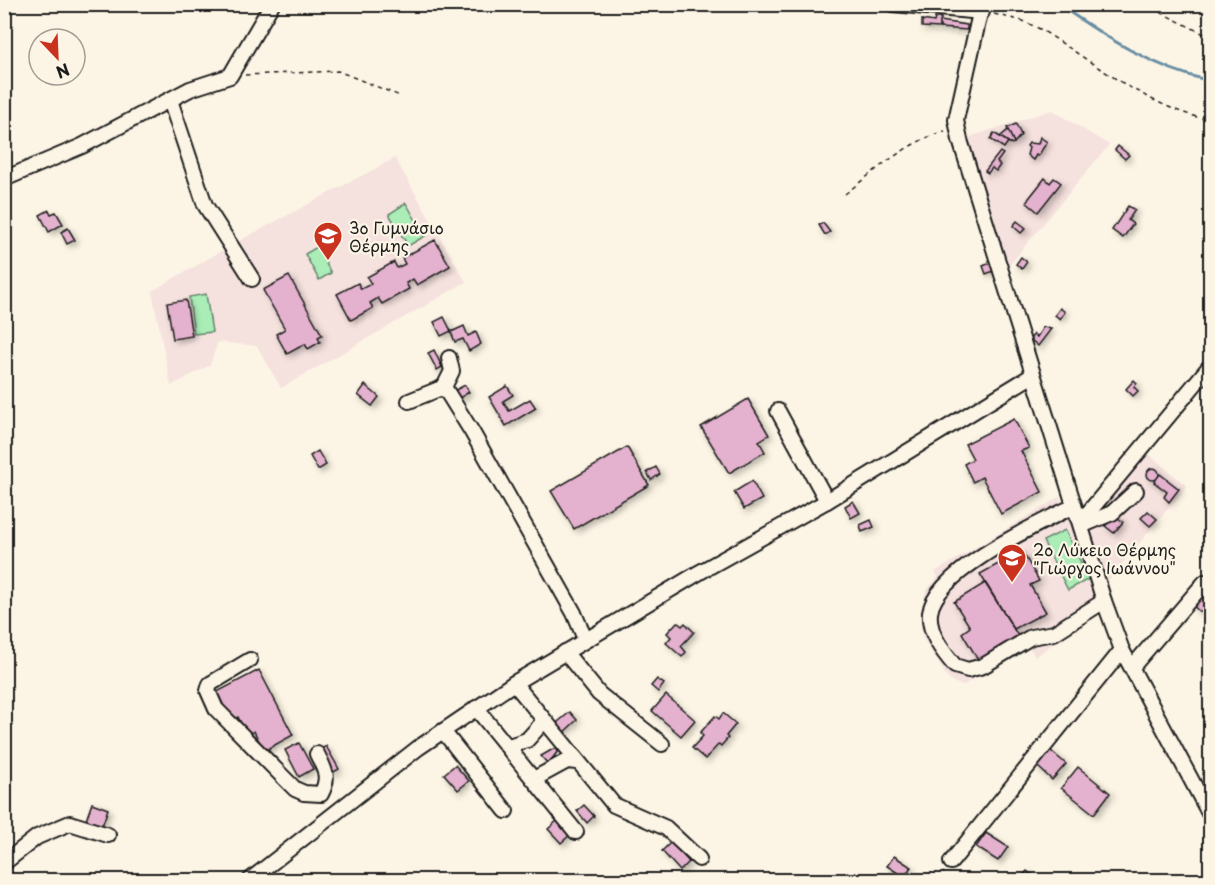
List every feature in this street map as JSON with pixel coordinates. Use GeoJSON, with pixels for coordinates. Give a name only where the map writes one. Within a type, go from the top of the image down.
{"type":"FeatureCollection","features":[{"type":"Feature","properties":{"kind":"street"},"geometry":{"type":"LineString","coordinates":[[4,179],[82,146],[215,79],[230,76],[272,4]]}},
{"type":"Feature","properties":{"kind":"street"},"geometry":{"type":"LineString","coordinates":[[893,4],[982,8],[956,120],[957,128],[1077,516],[1122,650],[1133,666],[1210,815]]}},
{"type":"Feature","properties":{"kind":"street"},"geometry":{"type":"LineString","coordinates":[[170,100],[205,205],[252,279]]}},
{"type":"Feature","properties":{"kind":"street"},"geometry":{"type":"LineString","coordinates":[[409,401],[444,387],[452,371],[449,358]]}},
{"type":"Feature","properties":{"kind":"street"},"geometry":{"type":"LineString","coordinates":[[1104,601],[1054,633],[1031,638],[975,669],[955,666],[944,653],[931,628],[930,612],[936,598],[966,566],[1088,513],[1210,366]]}},
{"type":"Feature","properties":{"kind":"street"},"geometry":{"type":"LineString","coordinates":[[250,880],[398,763],[514,683],[585,639],[827,501],[1034,375]]}},
{"type":"Feature","properties":{"kind":"street"},"geometry":{"type":"LineString","coordinates":[[444,387],[472,432],[574,613],[585,639]]}},
{"type":"Feature","properties":{"kind":"street"},"geometry":{"type":"LineString","coordinates":[[778,411],[827,501]]}},
{"type":"Feature","properties":{"kind":"street"},"geometry":{"type":"LineString","coordinates":[[1077,516],[1112,513],[1136,491]]}},
{"type":"Feature","properties":{"kind":"street"},"geometry":{"type":"LineString","coordinates":[[1133,666],[1205,582]]}},
{"type":"Feature","properties":{"kind":"street"},"geometry":{"type":"LineString","coordinates":[[951,862],[1122,650]]}},
{"type":"Feature","properties":{"kind":"street"},"geometry":{"type":"LineString","coordinates":[[565,652],[599,694],[662,744]]}},
{"type":"Feature","properties":{"kind":"street"},"geometry":{"type":"LineString","coordinates":[[250,660],[210,684],[208,690],[216,709],[295,789],[321,794]]}},
{"type":"Feature","properties":{"kind":"street"},"geometry":{"type":"LineString","coordinates":[[514,683],[620,810],[652,820],[666,828],[699,859]]}},
{"type":"Feature","properties":{"kind":"street"},"geometry":{"type":"LineString","coordinates":[[476,708],[509,746],[576,832]]}},
{"type":"Feature","properties":{"kind":"street"},"geometry":{"type":"LineString","coordinates":[[509,746],[527,740],[544,721]]}},
{"type":"Feature","properties":{"kind":"street"},"geometry":{"type":"LineString","coordinates":[[443,731],[506,811]]}},
{"type":"Feature","properties":{"kind":"street"},"geometry":{"type":"LineString","coordinates":[[317,754],[328,778],[321,794]]}},
{"type":"Feature","properties":{"kind":"street"},"geometry":{"type":"LineString","coordinates":[[534,779],[567,761],[578,762]]}},
{"type":"Feature","properties":{"kind":"street"},"geometry":{"type":"LineString","coordinates":[[321,794],[335,815]]}},
{"type":"Feature","properties":{"kind":"street"},"geometry":{"type":"LineString","coordinates":[[4,863],[38,837],[70,823],[108,835]]}},
{"type":"Feature","properties":{"kind":"path"},"geometry":{"type":"LineString","coordinates":[[1144,4],[1210,37]]}},
{"type":"Feature","properties":{"kind":"path"},"geometry":{"type":"LineString","coordinates":[[982,8],[1023,21],[1142,94],[1188,115],[1210,120]]}},
{"type":"Feature","properties":{"kind":"path"},"geometry":{"type":"LineString","coordinates":[[230,76],[338,71],[400,96]]}},
{"type":"Feature","properties":{"kind":"path"},"geometry":{"type":"LineString","coordinates":[[845,194],[882,165],[922,139],[957,128]]}},
{"type":"Feature","properties":{"kind":"shaded area"},"geometry":{"type":"Polygon","coordinates":[[[1052,110],[1109,145],[1005,270],[963,139],[1052,110]]]}},
{"type":"Feature","properties":{"kind":"shaded area","name":"3ο Γυμνάσιο Θέρμης"},"geometry":{"type":"Polygon","coordinates":[[[395,158],[466,282],[281,388],[257,346],[218,342],[210,365],[171,386],[152,291],[237,242],[395,158]]]}},
{"type":"Feature","properties":{"kind":"shaded area"},"geometry":{"type":"Polygon","coordinates":[[[1144,450],[1187,486],[1103,587],[1083,522],[1144,450]]]}},
{"type":"Feature","properties":{"kind":"shaded area","name":"2ο Λύκειο Θέρμης \"Γιώργος Ιωάννου\""},"geometry":{"type":"Polygon","coordinates":[[[1059,497],[1073,520],[1100,609],[1035,657],[1029,646],[962,686],[949,680],[922,636],[920,613],[926,591],[938,577],[935,572],[1059,497]]]}},
{"type":"Feature","properties":{"kind":"green space"},"geometry":{"type":"Polygon","coordinates":[[[406,203],[425,236],[408,246],[389,214],[406,203]]]}},
{"type":"Feature","properties":{"kind":"green space"},"geometry":{"type":"Polygon","coordinates":[[[317,247],[331,273],[319,280],[305,254],[317,247]]]}},
{"type":"Feature","properties":{"kind":"green space"},"geometry":{"type":"Polygon","coordinates":[[[206,294],[212,332],[194,334],[189,297],[206,294]]]}},
{"type":"Feature","properties":{"kind":"green space"},"geometry":{"type":"Polygon","coordinates":[[[1065,530],[1089,579],[1068,590],[1043,541],[1065,530]]]}},
{"type":"Feature","properties":{"kind":"building"},"geometry":{"type":"Polygon","coordinates":[[[935,18],[941,18],[940,28],[922,27],[922,20],[934,22],[935,18]]]}},
{"type":"Feature","properties":{"kind":"building"},"geometry":{"type":"Polygon","coordinates":[[[940,21],[967,25],[967,30],[940,28],[940,21]]]}},
{"type":"Feature","properties":{"kind":"building"},"geometry":{"type":"Polygon","coordinates":[[[1016,124],[1021,135],[1014,143],[1007,128],[1016,124]]]}},
{"type":"Feature","properties":{"kind":"building"},"geometry":{"type":"Polygon","coordinates":[[[1008,130],[1014,143],[1011,144],[1000,137],[1008,130]]]}},
{"type":"Feature","properties":{"kind":"building"},"geometry":{"type":"Polygon","coordinates":[[[994,133],[1008,142],[1004,148],[990,139],[994,133]]]}},
{"type":"Feature","properties":{"kind":"building"},"geometry":{"type":"Polygon","coordinates":[[[1040,137],[1047,142],[1033,160],[1027,155],[1029,148],[1027,146],[1029,143],[1038,144],[1040,137]]]}},
{"type":"Feature","properties":{"kind":"building"},"geometry":{"type":"Polygon","coordinates":[[[1118,146],[1129,155],[1125,159],[1115,150],[1118,146]]]}},
{"type":"Feature","properties":{"kind":"building"},"geometry":{"type":"Polygon","coordinates":[[[1000,152],[1003,154],[997,162],[1000,165],[996,171],[992,168],[988,173],[985,171],[1000,152]]]}},
{"type":"Feature","properties":{"kind":"building"},"geometry":{"type":"Polygon","coordinates":[[[1045,178],[1050,183],[1054,178],[1061,183],[1038,212],[1026,202],[1045,178]]]}},
{"type":"Feature","properties":{"kind":"building"},"geometry":{"type":"Polygon","coordinates":[[[1128,206],[1135,210],[1128,220],[1133,224],[1123,238],[1112,230],[1128,206]]]}},
{"type":"Feature","properties":{"kind":"building"},"geometry":{"type":"Polygon","coordinates":[[[49,210],[51,214],[56,212],[63,224],[49,232],[40,215],[49,210]]]}},
{"type":"Feature","properties":{"kind":"building"},"geometry":{"type":"Polygon","coordinates":[[[1017,221],[1026,228],[1021,233],[1013,226],[1017,221]]]}},
{"type":"Feature","properties":{"kind":"building"},"geometry":{"type":"Polygon","coordinates":[[[823,223],[830,232],[825,235],[819,225],[823,223]]]}},
{"type":"Feature","properties":{"kind":"building"},"geometry":{"type":"Polygon","coordinates":[[[68,228],[75,240],[67,244],[61,232],[68,228]]]}},
{"type":"Feature","properties":{"kind":"building"},"geometry":{"type":"Polygon","coordinates":[[[435,240],[450,266],[417,285],[413,279],[406,283],[409,289],[382,304],[378,298],[370,303],[373,308],[351,320],[337,294],[358,283],[361,289],[371,284],[367,277],[394,262],[397,268],[405,264],[402,258],[435,240]]]}},
{"type":"Feature","properties":{"kind":"building"},"geometry":{"type":"Polygon","coordinates":[[[1021,257],[1027,262],[1022,269],[1016,264],[1021,257]]]}},
{"type":"Feature","properties":{"kind":"building"},"geometry":{"type":"Polygon","coordinates":[[[990,263],[993,271],[986,274],[983,266],[990,263]]]}},
{"type":"Feature","properties":{"kind":"building"},"geometry":{"type":"Polygon","coordinates":[[[289,276],[322,335],[318,337],[320,342],[308,349],[305,344],[287,354],[276,334],[285,329],[263,290],[289,276]]]}},
{"type":"Feature","properties":{"kind":"building"},"geometry":{"type":"Polygon","coordinates":[[[186,300],[192,336],[173,339],[167,303],[186,300]]]}},
{"type":"Feature","properties":{"kind":"building"},"geometry":{"type":"Polygon","coordinates":[[[1060,308],[1065,312],[1060,319],[1055,315],[1060,308]]]}},
{"type":"Feature","properties":{"kind":"building"},"geometry":{"type":"Polygon","coordinates":[[[444,317],[451,331],[441,336],[434,322],[444,317]]]}},
{"type":"Feature","properties":{"kind":"building"},"geometry":{"type":"Polygon","coordinates":[[[464,326],[468,336],[476,332],[481,344],[469,351],[463,339],[455,342],[451,332],[464,326]]]}},
{"type":"Feature","properties":{"kind":"building"},"geometry":{"type":"Polygon","coordinates":[[[1043,327],[1051,329],[1038,346],[1030,339],[1034,334],[1037,337],[1043,327]]]}},
{"type":"Feature","properties":{"kind":"building"},"geometry":{"type":"Polygon","coordinates":[[[434,350],[442,367],[437,370],[428,353],[434,350]]]}},
{"type":"Feature","properties":{"kind":"building"},"geometry":{"type":"Polygon","coordinates":[[[1134,380],[1137,383],[1134,387],[1138,391],[1133,396],[1126,389],[1134,380]]]}},
{"type":"Feature","properties":{"kind":"building"},"geometry":{"type":"Polygon","coordinates":[[[365,385],[379,397],[372,406],[358,395],[365,385]]]}},
{"type":"Feature","properties":{"kind":"building"},"geometry":{"type":"Polygon","coordinates":[[[465,385],[469,392],[455,401],[450,393],[465,385]]]}},
{"type":"Feature","properties":{"kind":"building"},"geometry":{"type":"Polygon","coordinates":[[[507,386],[513,395],[503,401],[509,411],[530,399],[536,408],[506,426],[489,397],[507,386]]]}},
{"type":"Feature","properties":{"kind":"building"},"geometry":{"type":"Polygon","coordinates":[[[748,399],[769,435],[759,441],[765,452],[729,473],[701,427],[748,399]]]}},
{"type":"Feature","properties":{"kind":"building"},"geometry":{"type":"Polygon","coordinates":[[[1014,419],[1029,448],[1021,451],[1042,492],[1001,514],[982,477],[973,482],[964,464],[973,459],[965,444],[1014,419]]]}},
{"type":"Feature","properties":{"kind":"building"},"geometry":{"type":"Polygon","coordinates":[[[627,447],[649,485],[574,529],[551,491],[627,447]]]}},
{"type":"Feature","properties":{"kind":"building"},"geometry":{"type":"Polygon","coordinates":[[[318,451],[326,465],[318,470],[310,456],[318,451]]]}},
{"type":"Feature","properties":{"kind":"building"},"geometry":{"type":"Polygon","coordinates":[[[656,467],[660,474],[651,480],[647,472],[656,467]]]}},
{"type":"Feature","properties":{"kind":"building"},"geometry":{"type":"Polygon","coordinates":[[[1155,468],[1159,474],[1155,480],[1151,480],[1147,472],[1155,468]]]}},
{"type":"Feature","properties":{"kind":"building"},"geometry":{"type":"Polygon","coordinates":[[[1160,474],[1179,489],[1169,502],[1164,497],[1167,492],[1154,482],[1160,474]]]}},
{"type":"Feature","properties":{"kind":"building"},"geometry":{"type":"Polygon","coordinates":[[[752,481],[762,499],[744,509],[734,492],[752,481]]]}},
{"type":"Feature","properties":{"kind":"building"},"geometry":{"type":"Polygon","coordinates":[[[853,501],[860,513],[851,518],[845,506],[853,501]]]}},
{"type":"Feature","properties":{"kind":"building"},"geometry":{"type":"Polygon","coordinates":[[[1148,511],[1157,519],[1150,526],[1141,518],[1148,511]]]}},
{"type":"Feature","properties":{"kind":"building"},"geometry":{"type":"Polygon","coordinates":[[[1116,516],[1123,522],[1114,533],[1105,526],[1116,516]]]}},
{"type":"Feature","properties":{"kind":"building"},"geometry":{"type":"Polygon","coordinates":[[[871,520],[874,527],[862,532],[860,525],[871,520]]]}},
{"type":"Feature","properties":{"kind":"building"},"geometry":{"type":"Polygon","coordinates":[[[1022,551],[1039,581],[1030,585],[1046,612],[1014,629],[980,574],[1022,551]]]}},
{"type":"Feature","properties":{"kind":"building"},"geometry":{"type":"Polygon","coordinates":[[[985,583],[1020,639],[980,663],[962,633],[970,627],[954,602],[985,583]]]}},
{"type":"Feature","properties":{"kind":"building"},"geometry":{"type":"Polygon","coordinates":[[[1206,592],[1210,595],[1210,601],[1200,612],[1193,606],[1206,592]]]}},
{"type":"Feature","properties":{"kind":"building"},"geometry":{"type":"Polygon","coordinates":[[[677,622],[682,626],[685,623],[694,632],[681,646],[686,652],[682,657],[666,643],[671,637],[667,633],[677,622]]]}},
{"type":"Feature","properties":{"kind":"building"},"geometry":{"type":"Polygon","coordinates":[[[259,670],[293,735],[264,751],[254,731],[247,735],[238,717],[231,721],[217,692],[259,670]]]}},
{"type":"Feature","properties":{"kind":"building"},"geometry":{"type":"Polygon","coordinates":[[[657,679],[664,684],[658,692],[651,686],[657,679]]]}},
{"type":"Feature","properties":{"kind":"building"},"geometry":{"type":"Polygon","coordinates":[[[666,695],[695,720],[681,736],[652,711],[666,695]]]}},
{"type":"Feature","properties":{"kind":"building"},"geometry":{"type":"Polygon","coordinates":[[[570,712],[577,720],[561,735],[553,726],[570,712]]]}},
{"type":"Feature","properties":{"kind":"building"},"geometry":{"type":"Polygon","coordinates":[[[723,713],[736,724],[721,746],[719,744],[705,759],[692,748],[703,736],[700,733],[715,716],[719,719],[723,713]]]}},
{"type":"Feature","properties":{"kind":"building"},"geometry":{"type":"Polygon","coordinates":[[[299,743],[313,769],[299,777],[285,750],[299,743]]]}},
{"type":"Feature","properties":{"kind":"building"},"geometry":{"type":"Polygon","coordinates":[[[326,746],[339,769],[332,773],[320,750],[326,746]]]}},
{"type":"Feature","properties":{"kind":"building"},"geometry":{"type":"Polygon","coordinates":[[[555,748],[558,751],[548,764],[541,756],[555,748]]]}},
{"type":"Feature","properties":{"kind":"building"},"geometry":{"type":"Polygon","coordinates":[[[1050,750],[1066,764],[1052,780],[1036,765],[1050,750]]]}},
{"type":"Feature","properties":{"kind":"building"},"geometry":{"type":"Polygon","coordinates":[[[455,765],[469,781],[458,790],[444,774],[455,765]]]}},
{"type":"Feature","properties":{"kind":"building"},"geometry":{"type":"Polygon","coordinates":[[[1078,767],[1110,793],[1094,814],[1061,788],[1078,767]]]}},
{"type":"Feature","properties":{"kind":"building"},"geometry":{"type":"Polygon","coordinates":[[[92,803],[108,809],[102,826],[86,820],[92,803]]]}},
{"type":"Feature","properties":{"kind":"building"},"geometry":{"type":"Polygon","coordinates":[[[584,805],[594,816],[587,823],[577,811],[584,805]]]}},
{"type":"Feature","properties":{"kind":"building"},"geometry":{"type":"Polygon","coordinates":[[[558,820],[571,834],[561,843],[548,829],[558,820]]]}},
{"type":"Feature","properties":{"kind":"building"},"geometry":{"type":"Polygon","coordinates":[[[986,833],[1008,847],[998,861],[976,847],[986,833]]]}},
{"type":"Feature","properties":{"kind":"building"},"geometry":{"type":"Polygon","coordinates":[[[671,842],[689,862],[680,871],[662,851],[671,842]]]}},
{"type":"Feature","properties":{"kind":"building"},"geometry":{"type":"Polygon","coordinates":[[[894,856],[911,867],[904,877],[887,866],[894,856]]]}},
{"type":"Feature","properties":{"kind":"building"},"geometry":{"type":"Polygon","coordinates":[[[1027,871],[1039,880],[1019,880],[1027,871]]]}},
{"type":"Feature","properties":{"kind":"waterway"},"geometry":{"type":"LineString","coordinates":[[1058,4],[1149,60],[1210,81]]}},
{"type":"Feature","properties":{"kind":"place","name":"3ο Γυμνάσιο Θέρμης"},"geometry":{"type":"Point","coordinates":[328,262]}},
{"type":"Feature","properties":{"kind":"place","name":"2ο Λύκειο Θέρμης \"Γιώργος Ιωάννου\""},"geometry":{"type":"Point","coordinates":[1012,584]}}]}
